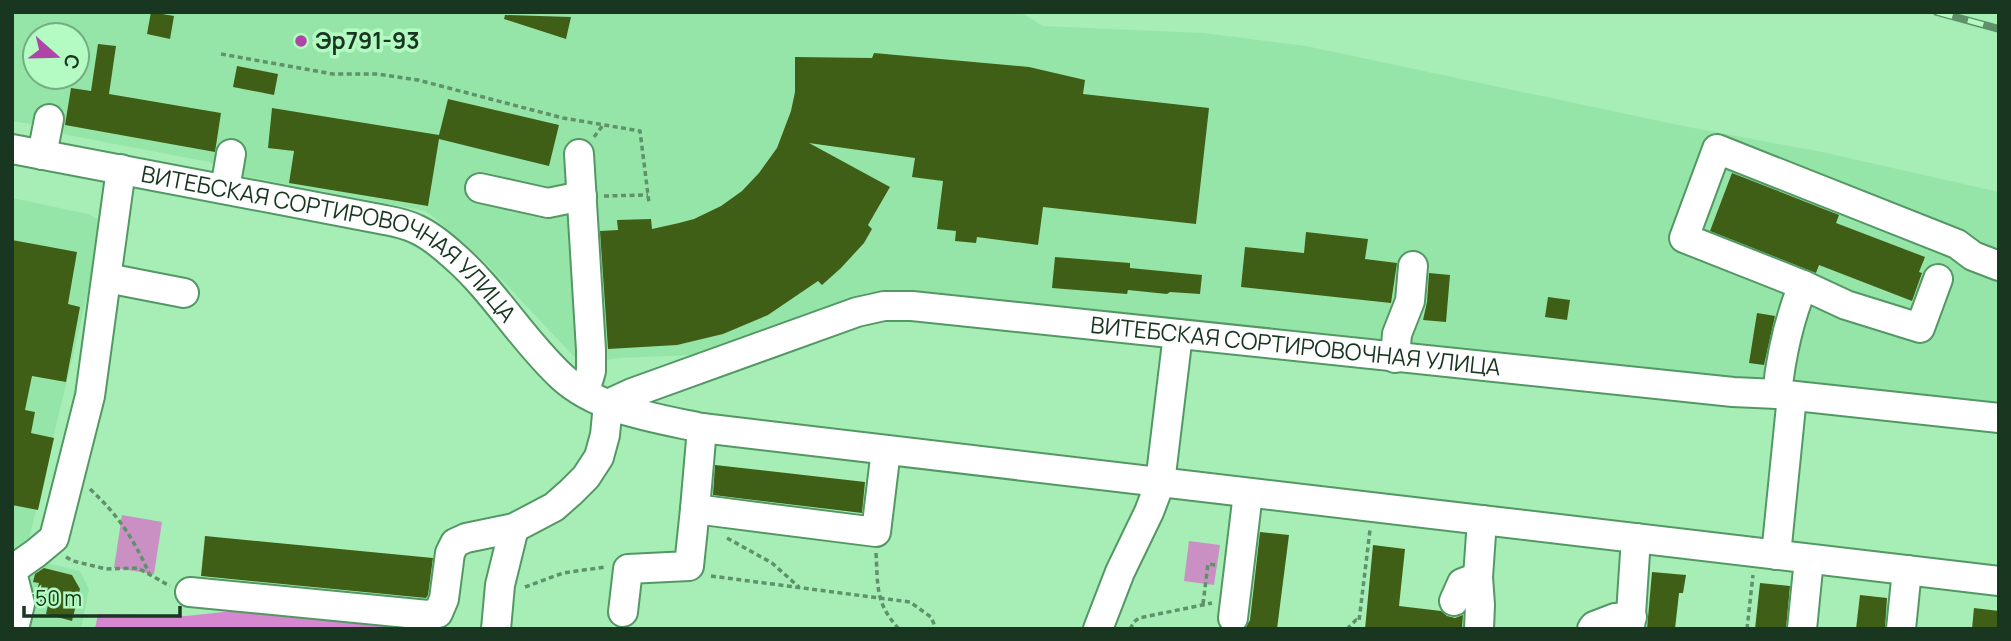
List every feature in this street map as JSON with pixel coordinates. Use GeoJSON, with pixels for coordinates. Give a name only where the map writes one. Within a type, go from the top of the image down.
{"type":"FeatureCollection","features":[{"type":"Feature","properties":{"kind":"street"},"geometry":{"type":"LineString","coordinates":[[42,155],[49,119]]}},
{"type":"Feature","properties":{"kind":"street","name":"ВИТЕБСКАЯ СОРТИРОВОЧНАЯ УЛИЦА"},"geometry":{"type":"LineString","coordinates":[[12,149],[385,220],[416,229],[441,245],[473,273],[563,378],[596,398],[648,416],[702,428],[1999,581]]}},
{"type":"Feature","properties":{"kind":"street"},"geometry":{"type":"LineString","coordinates":[[1938,279],[1920,328],[1846,305],[1684,237],[1717,149],[1957,244],[1973,256],[1999,266]]}},
{"type":"Feature","properties":{"kind":"street"},"geometry":{"type":"LineString","coordinates":[[225,189],[230,154]]}},
{"type":"Feature","properties":{"kind":"street"},"geometry":{"type":"LineString","coordinates":[[190,592],[428,622],[439,613],[444,599],[450,553],[455,543],[466,538],[514,528],[554,507],[586,477],[599,457],[605,435],[591,371],[579,154]]}},
{"type":"Feature","properties":{"kind":"street"},"geometry":{"type":"LineString","coordinates":[[14,629],[20,604],[12,571],[54,538],[90,396],[121,169]]}},
{"type":"Feature","properties":{"kind":"street"},"geometry":{"type":"LineString","coordinates":[[480,188],[548,203],[582,197]]}},
{"type":"Feature","properties":{"kind":"street"},"geometry":{"type":"LineString","coordinates":[[1395,358],[1397,334],[1410,301],[1413,266]]}},
{"type":"Feature","properties":{"kind":"street"},"geometry":{"type":"LineString","coordinates":[[107,278],[184,293]]}},
{"type":"Feature","properties":{"kind":"street"},"geometry":{"type":"LineString","coordinates":[[1765,553],[1785,395],[1780,363],[1787,327],[1802,285]]}},
{"type":"Feature","properties":{"kind":"street","name":"ВИТЕБСКАЯ СОРТИРОВОЧНАЯ УЛИЦА"},"geometry":{"type":"LineString","coordinates":[[596,398],[632,393],[857,312],[884,306],[912,306],[1395,358],[1490,356],[1732,392],[1785,395],[1999,418]]}},
{"type":"Feature","properties":{"kind":"street"},"geometry":{"type":"LineString","coordinates":[[1098,629],[1160,483],[1178,334]]}},
{"type":"Feature","properties":{"kind":"street"},"geometry":{"type":"LineString","coordinates":[[623,612],[628,569],[689,566],[702,510],[702,428]]}},
{"type":"Feature","properties":{"kind":"street"},"geometry":{"type":"LineString","coordinates":[[702,510],[876,532],[886,450]]}},
{"type":"Feature","properties":{"kind":"street"},"geometry":{"type":"LineString","coordinates":[[1234,608],[1248,493]]}},
{"type":"Feature","properties":{"kind":"street"},"geometry":{"type":"LineString","coordinates":[[1479,629],[1478,576],[1482,520]]}},
{"type":"Feature","properties":{"kind":"street"},"geometry":{"type":"LineString","coordinates":[[496,629],[499,596],[514,528]]}},
{"type":"Feature","properties":{"kind":"street"},"geometry":{"type":"LineString","coordinates":[[1592,629],[1615,618],[1631,623],[1636,538]]}},
{"type":"Feature","properties":{"kind":"street"},"geometry":{"type":"LineString","coordinates":[[1802,629],[1809,558]]}},
{"type":"Feature","properties":{"kind":"street"},"geometry":{"type":"LineString","coordinates":[[1901,629],[1907,570]]}},
{"type":"Feature","properties":{"kind":"street"},"geometry":{"type":"LineString","coordinates":[[1454,601],[1462,583],[1478,576]]}},
{"type":"Feature","properties":{"kind":"path"},"geometry":{"type":"LineString","coordinates":[[221,54],[333,74],[378,74],[405,78],[563,118],[640,131],[649,203]]}},
{"type":"Feature","properties":{"kind":"path"},"geometry":{"type":"LineString","coordinates":[[582,197],[648,195]]}},
{"type":"Feature","properties":{"kind":"path"},"geometry":{"type":"LineString","coordinates":[[71,471],[114,513],[134,541],[149,573]]}},
{"type":"Feature","properties":{"kind":"path"},"geometry":{"type":"LineString","coordinates":[[1347,629],[1359,621],[1372,507]]}},
{"type":"Feature","properties":{"kind":"path"},"geometry":{"type":"LineString","coordinates":[[702,510],[725,537],[772,564],[799,587]]}},
{"type":"Feature","properties":{"kind":"path"},"geometry":{"type":"LineString","coordinates":[[876,532],[878,597],[899,629]]}},
{"type":"Feature","properties":{"kind":"path"},"geometry":{"type":"LineString","coordinates":[[46,544],[73,561],[106,569],[138,568],[163,583],[190,592]]}},
{"type":"Feature","properties":{"kind":"path"},"geometry":{"type":"LineString","coordinates":[[1747,629],[1765,553]]}},
{"type":"Feature","properties":{"kind":"path"},"geometry":{"type":"LineString","coordinates":[[689,566],[709,576],[900,600],[917,606],[931,617],[936,629]]}},
{"type":"Feature","properties":{"kind":"path"},"geometry":{"type":"LineString","coordinates":[[499,596],[563,573],[602,567],[628,569]]}},
{"type":"Feature","properties":{"kind":"path"},"geometry":{"type":"LineString","coordinates":[[1130,629],[1134,622],[1146,617],[1234,608]]}},
{"type":"Feature","properties":{"kind":"shaded area"},"geometry":{"type":"Polygon","coordinates":[[[12,12],[1020,12],[1043,26],[1203,33],[1306,46],[1683,126],[1822,152],[1999,192],[1999,410],[1386,351],[869,292],[746,341],[691,355],[580,363],[485,262],[426,211],[238,175],[209,162],[68,135],[43,126],[12,121],[12,12]]]}},
{"type":"Feature","properties":{"kind":"shaded area"},"geometry":{"type":"Polygon","coordinates":[[[12,198],[88,214],[102,221],[101,238],[28,543],[43,562],[80,571],[89,589],[81,629],[12,629],[12,198]]]}},
{"type":"Feature","properties":{"kind":"shaded area"},"geometry":{"type":"Polygon","coordinates":[[[122,515],[162,522],[154,574],[114,568],[122,515]]]}},
{"type":"Feature","properties":{"kind":"shaded area"},"geometry":{"type":"Polygon","coordinates":[[[1189,541],[1220,545],[1214,585],[1184,581],[1189,541]]]}},
{"type":"Feature","properties":{"kind":"shaded area"},"geometry":{"type":"Polygon","coordinates":[[[243,610],[393,626],[393,629],[95,629],[98,614],[186,616],[243,610]]]}},
{"type":"Feature","properties":{"kind":"building"},"geometry":{"type":"Polygon","coordinates":[[[151,12],[174,16],[170,39],[147,34],[151,12]]]}},
{"type":"Feature","properties":{"kind":"building"},"geometry":{"type":"Polygon","coordinates":[[[505,15],[571,17],[566,39],[504,19],[505,15]]]}},
{"type":"Feature","properties":{"kind":"building"},"geometry":{"type":"Polygon","coordinates":[[[98,44],[116,46],[109,94],[221,113],[215,152],[65,125],[71,91],[91,91],[98,44]]]}},
{"type":"Feature","properties":{"kind":"building"},"geometry":{"type":"Polygon","coordinates":[[[874,53],[1029,67],[1085,80],[1083,94],[1209,108],[1196,224],[1043,207],[1038,245],[977,237],[976,243],[955,241],[956,231],[937,229],[943,181],[912,177],[915,158],[809,143],[890,187],[868,225],[872,229],[864,243],[841,268],[822,285],[818,281],[768,315],[723,334],[677,345],[608,349],[600,231],[618,230],[617,220],[651,219],[652,229],[694,219],[721,206],[742,191],[777,148],[795,92],[795,57],[872,58],[874,53]]]}},
{"type":"Feature","properties":{"kind":"building"},"geometry":{"type":"Polygon","coordinates":[[[237,66],[278,74],[274,95],[233,87],[237,66]]]}},
{"type":"Feature","properties":{"kind":"building"},"geometry":{"type":"Polygon","coordinates":[[[448,99],[559,125],[549,166],[439,139],[428,206],[289,183],[294,151],[268,148],[272,108],[439,135],[448,99]]]}},
{"type":"Feature","properties":{"kind":"building"},"geometry":{"type":"Polygon","coordinates":[[[1732,173],[1839,215],[1836,223],[1925,257],[1912,301],[1819,265],[1816,273],[1710,231],[1732,173]]]}},
{"type":"Feature","properties":{"kind":"building"},"geometry":{"type":"Polygon","coordinates":[[[1306,232],[1368,239],[1365,259],[1397,263],[1391,303],[1241,287],[1245,247],[1304,253],[1306,232]]]}},
{"type":"Feature","properties":{"kind":"building"},"geometry":{"type":"Polygon","coordinates":[[[12,240],[77,252],[68,304],[80,307],[66,382],[32,376],[25,410],[35,412],[31,433],[54,438],[38,510],[12,505],[12,240]]]}},
{"type":"Feature","properties":{"kind":"building"},"geometry":{"type":"Polygon","coordinates":[[[1055,257],[1130,263],[1130,268],[1202,275],[1200,294],[1128,290],[1127,294],[1052,288],[1055,257]]]}},
{"type":"Feature","properties":{"kind":"building"},"geometry":{"type":"Polygon","coordinates":[[[1429,273],[1450,275],[1446,322],[1423,320],[1429,273]]]}},
{"type":"Feature","properties":{"kind":"building"},"geometry":{"type":"Polygon","coordinates":[[[1548,297],[1570,300],[1567,320],[1545,317],[1548,297]]]}},
{"type":"Feature","properties":{"kind":"building"},"geometry":{"type":"Polygon","coordinates":[[[1757,313],[1775,316],[1764,365],[1749,363],[1757,313]]]}},
{"type":"Feature","properties":{"kind":"building"},"geometry":{"type":"Polygon","coordinates":[[[715,465],[865,482],[862,513],[713,495],[715,465]]]}},
{"type":"Feature","properties":{"kind":"building"},"geometry":{"type":"Polygon","coordinates":[[[1260,532],[1289,535],[1277,629],[1245,629],[1250,620],[1260,532]]]}},
{"type":"Feature","properties":{"kind":"building"},"geometry":{"type":"Polygon","coordinates":[[[205,536],[433,558],[428,595],[426,598],[201,576],[205,536]]]}},
{"type":"Feature","properties":{"kind":"building"},"geometry":{"type":"Polygon","coordinates":[[[1373,545],[1405,549],[1399,606],[1441,611],[1455,618],[1463,615],[1462,629],[1365,629],[1373,545]]]}},
{"type":"Feature","properties":{"kind":"building"},"geometry":{"type":"Polygon","coordinates":[[[44,568],[72,575],[80,589],[72,621],[46,614],[48,605],[36,602],[39,583],[33,582],[35,574],[44,568]]]}},
{"type":"Feature","properties":{"kind":"building"},"geometry":{"type":"Polygon","coordinates":[[[1652,572],[1686,575],[1683,593],[1679,593],[1675,629],[1647,629],[1652,572]]]}},
{"type":"Feature","properties":{"kind":"building"},"geometry":{"type":"Polygon","coordinates":[[[1760,583],[1790,586],[1786,629],[1755,629],[1760,583]]]}},
{"type":"Feature","properties":{"kind":"building"},"geometry":{"type":"Polygon","coordinates":[[[1860,595],[1887,598],[1885,629],[1856,629],[1860,595]]]}},
{"type":"Feature","properties":{"kind":"building"},"geometry":{"type":"Polygon","coordinates":[[[1974,608],[1999,611],[1999,629],[1972,629],[1974,608]]]}},
{"type":"Feature","properties":{"kind":"railway"},"geometry":{"type":"LineString","coordinates":[[1937,12],[1999,29]]}},
{"type":"Feature","properties":{"kind":"place","name":"Эр791-93"},"geometry":{"type":"Point","coordinates":[301,41]}}]}
